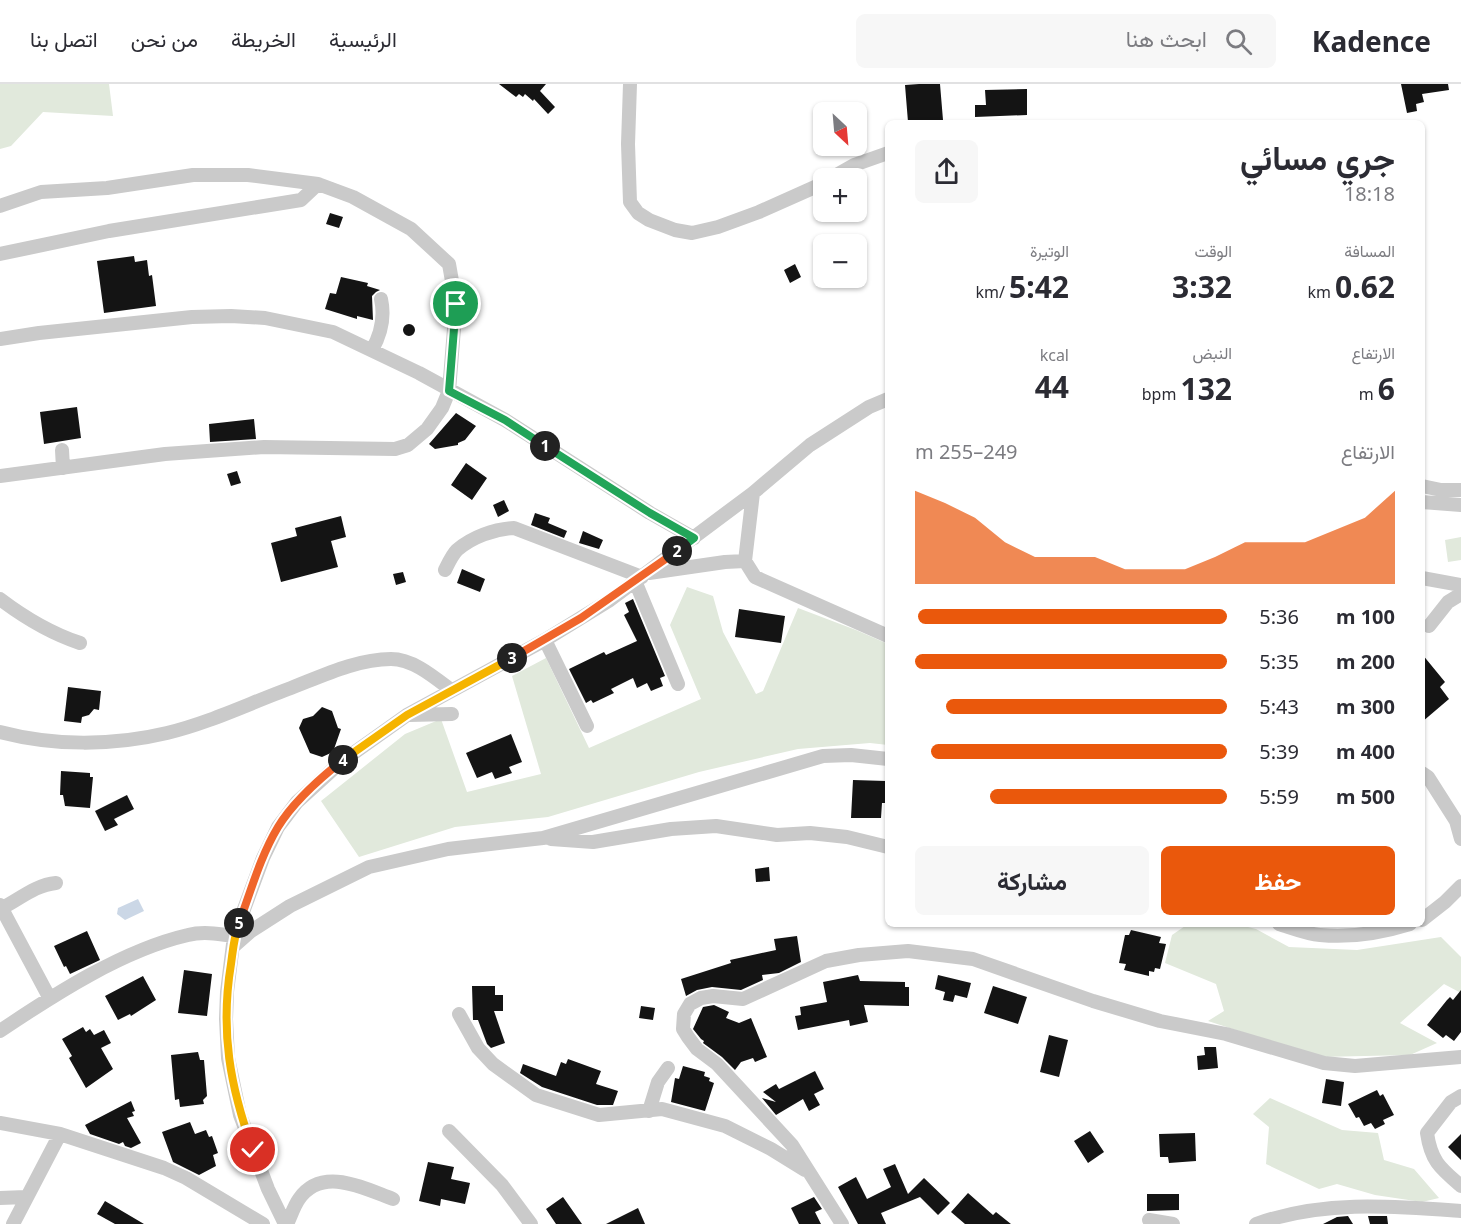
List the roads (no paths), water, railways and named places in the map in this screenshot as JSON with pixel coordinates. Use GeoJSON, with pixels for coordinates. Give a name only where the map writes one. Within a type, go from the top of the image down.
{"type":"FeatureCollection","features":[{"type":"Feature","properties":{"kind":"street"},"geometry":{"type":"LineString","coordinates":[[630,84],[628,144],[630,202],[638,213],[649,220],[675,230],[692,233],[718,227],[759,212],[813,188]]}},
{"type":"Feature","properties":{"kind":"street"},"geometry":{"type":"LineString","coordinates":[[849,168],[885,154]]}},
{"type":"Feature","properties":{"kind":"street"},"geometry":{"type":"LineString","coordinates":[[0,206],[41,192],[107,188],[193,175],[248,175],[318,184],[353,197],[411,229],[449,264],[456,304],[449,391],[442,408],[420,437],[408,445],[394,449],[264,447],[165,454],[0,476]]}},
{"type":"Feature","properties":{"kind":"street"},"geometry":{"type":"LineString","coordinates":[[0,254],[109,231],[301,200],[318,184]]}},
{"type":"Feature","properties":{"kind":"street"},"geometry":{"type":"LineString","coordinates":[[372,350],[380,332],[383,310],[381,299]]}},
{"type":"Feature","properties":{"kind":"street"},"geometry":{"type":"LineString","coordinates":[[0,339],[192,317],[231,316],[265,318],[333,332],[419,373],[505,420],[650,513],[694,538]]}},
{"type":"Feature","properties":{"kind":"street"},"geometry":{"type":"LineString","coordinates":[[286,1224],[268,1189],[240,1115],[228,1058],[226,992],[234,941],[263,858],[278,827],[297,802],[341,762],[407,715],[581,618],[694,538],[810,445],[869,407],[885,400]]}},
{"type":"Feature","properties":{"kind":"street"},"geometry":{"type":"LineString","coordinates":[[62,450],[63,468]]}},
{"type":"Feature","properties":{"kind":"street"},"geometry":{"type":"LineString","coordinates":[[1425,487],[1441,490],[1461,490]]}},
{"type":"Feature","properties":{"kind":"street"},"geometry":{"type":"LineString","coordinates":[[753,493],[745,561],[755,577],[885,635]]}},
{"type":"Feature","properties":{"kind":"street"},"geometry":{"type":"LineString","coordinates":[[1425,502],[1461,506]]}},
{"type":"Feature","properties":{"kind":"street"},"geometry":{"type":"LineString","coordinates":[[445,570],[456,551],[470,542],[500,529],[514,528],[641,577],[725,562],[745,561]]}},
{"type":"Feature","properties":{"kind":"street"},"geometry":{"type":"LineString","coordinates":[[641,577],[678,684]]}},
{"type":"Feature","properties":{"kind":"street"},"geometry":{"type":"LineString","coordinates":[[1425,579],[1461,585]]}},
{"type":"Feature","properties":{"kind":"street"},"geometry":{"type":"LineString","coordinates":[[1429,626],[1448,602],[1461,594]]}},
{"type":"Feature","properties":{"kind":"street"},"geometry":{"type":"LineString","coordinates":[[0,599],[57,636],[80,643]]}},
{"type":"Feature","properties":{"kind":"street"},"geometry":{"type":"LineString","coordinates":[[545,640],[587,726]]}},
{"type":"Feature","properties":{"kind":"street"},"geometry":{"type":"LineString","coordinates":[[0,732],[21,738],[61,742],[119,740],[167,733],[211,719],[336,671],[369,662],[393,659],[411,663],[451,690]]}},
{"type":"Feature","properties":{"kind":"street"},"geometry":{"type":"LineString","coordinates":[[407,715],[452,714]]}},
{"type":"Feature","properties":{"kind":"street"},"geometry":{"type":"LineString","coordinates":[[234,941],[290,906],[369,867],[448,849],[543,838],[823,756],[851,755],[885,759]]}},
{"type":"Feature","properties":{"kind":"street"},"geometry":{"type":"LineString","coordinates":[[1425,775],[1456,820],[1461,839]]}},
{"type":"Feature","properties":{"kind":"street"},"geometry":{"type":"LineString","coordinates":[[543,838],[593,842],[671,829],[716,826],[777,835],[810,833],[847,837],[885,846]]}},
{"type":"Feature","properties":{"kind":"street"},"geometry":{"type":"LineString","coordinates":[[49,998],[1,907],[22,897],[28,891],[57,883]]}},
{"type":"Feature","properties":{"kind":"street"},"geometry":{"type":"LineString","coordinates":[[1425,918],[1461,886]]}},
{"type":"Feature","properties":{"kind":"street"},"geometry":{"type":"LineString","coordinates":[[1290,927],[1318,935],[1355,935],[1390,931],[1401,927]]}},
{"type":"Feature","properties":{"kind":"street"},"geometry":{"type":"LineString","coordinates":[[0,1031],[49,998],[140,951],[190,934],[218,933],[234,941]]}},
{"type":"Feature","properties":{"kind":"street"},"geometry":{"type":"LineString","coordinates":[[842,1224],[792,1145],[717,1064],[697,1049],[688,1037],[683,1029],[684,1014],[690,1004],[701,998],[713,996],[743,999],[826,961],[859,955],[908,951],[973,959],[1028,980],[1116,1008],[1160,1021],[1226,1034],[1324,1063],[1354,1066],[1461,1057]]}},
{"type":"Feature","properties":{"kind":"street"},"geometry":{"type":"LineString","coordinates":[[459,1014],[478,1048],[493,1064],[536,1095],[599,1115],[662,1109],[725,1126],[771,1149],[809,1172]]}},
{"type":"Feature","properties":{"kind":"street"},"geometry":{"type":"LineString","coordinates":[[649,1111],[658,1082],[668,1068]]}},
{"type":"Feature","properties":{"kind":"street"},"geometry":{"type":"LineString","coordinates":[[1461,1096],[1451,1102],[1427,1133],[1429,1151],[1436,1162],[1461,1186]]}},
{"type":"Feature","properties":{"kind":"street"},"geometry":{"type":"LineString","coordinates":[[0,1123],[60,1134],[164,1168],[186,1178],[263,1224]]}},
{"type":"Feature","properties":{"kind":"street"},"geometry":{"type":"LineString","coordinates":[[449,1131],[502,1185],[531,1224]]}},
{"type":"Feature","properties":{"kind":"street"},"geometry":{"type":"LineString","coordinates":[[13,1224],[60,1134]]}},
{"type":"Feature","properties":{"kind":"street"},"geometry":{"type":"LineString","coordinates":[[286,1224],[299,1199],[316,1183],[332,1181],[348,1183],[393,1199]]}},
{"type":"Feature","properties":{"kind":"street"},"geometry":{"type":"LineString","coordinates":[[0,1198],[26,1197]]}},
{"type":"Feature","properties":{"kind":"street"},"geometry":{"type":"LineString","coordinates":[[1256,1224],[1275,1217],[1313,1209],[1344,1206],[1461,1211]]}},
{"type":"Feature","properties":{"kind":"street"},"geometry":{"type":"LineString","coordinates":[[1149,1220],[1173,1224]]}},
{"type":"Feature","properties":{"kind":"water"},"geometry":{"type":"Polygon","coordinates":[[[138,899],[144,911],[125,920],[117,914],[118,908],[138,899]]]}}]}
